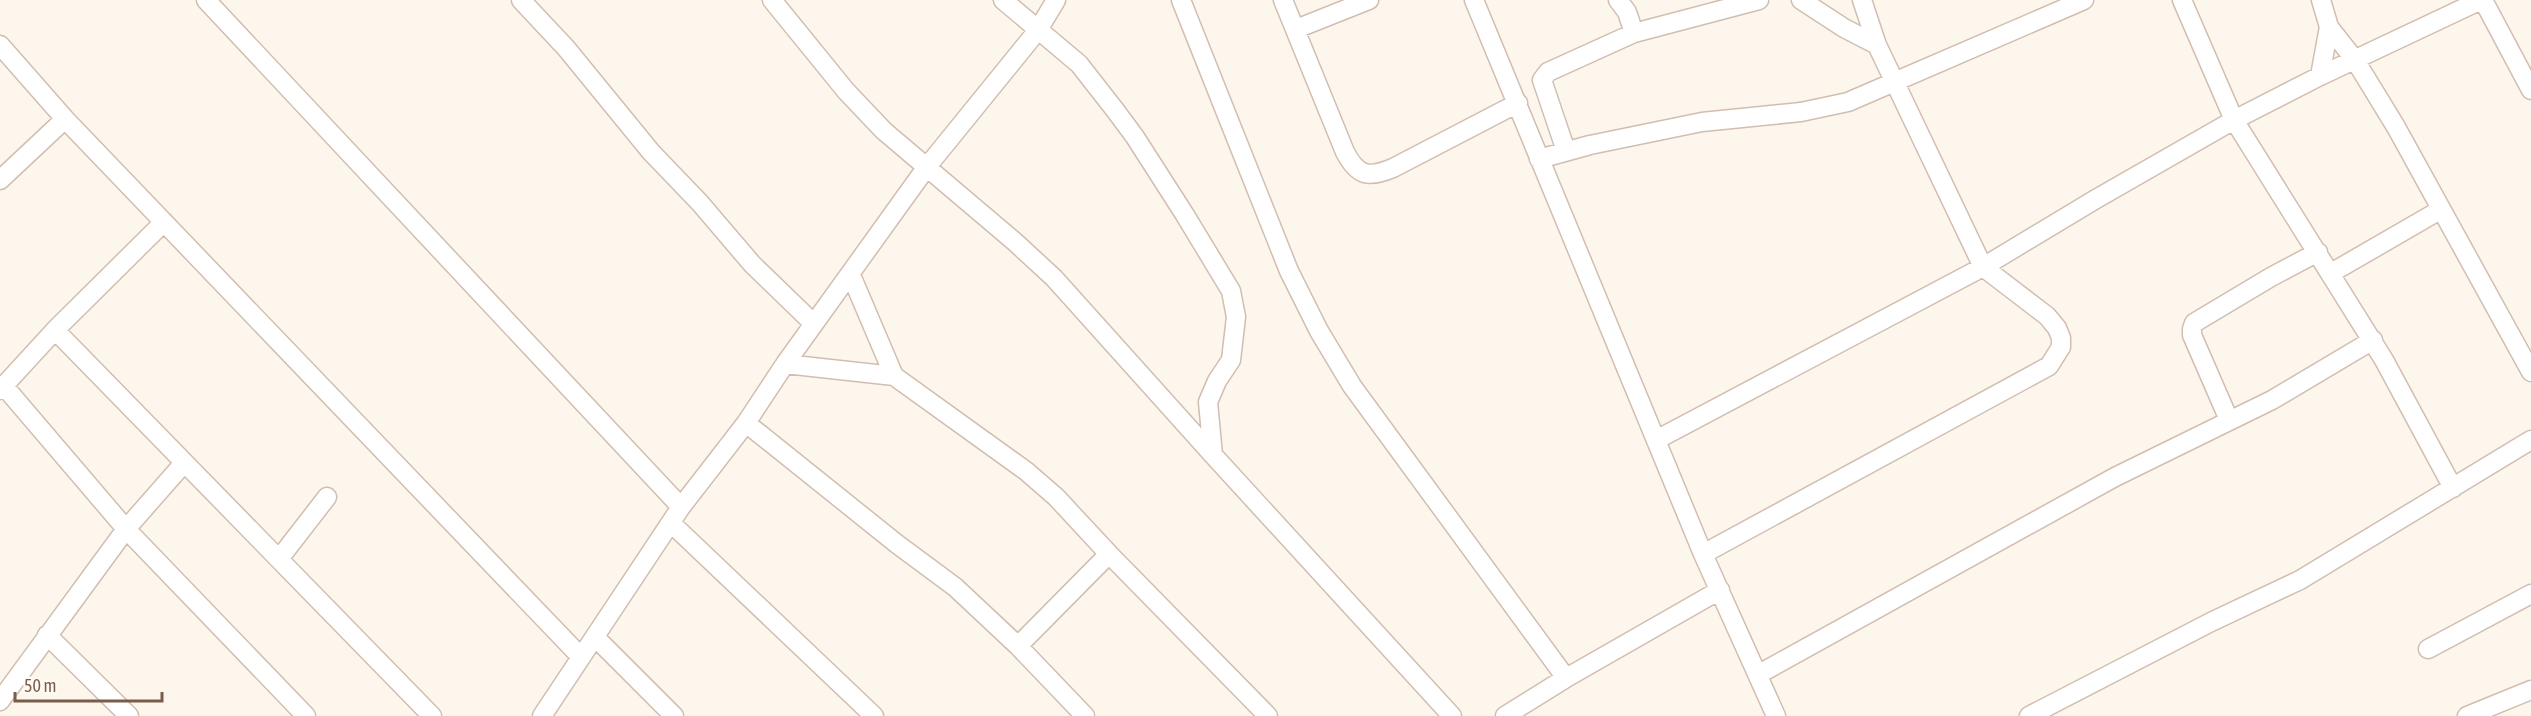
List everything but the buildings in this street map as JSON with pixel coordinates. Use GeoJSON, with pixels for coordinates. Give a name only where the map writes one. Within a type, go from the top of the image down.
{"type":"FeatureCollection","features":[{"type":"Feature","properties":{"kind":"street"},"geometry":{"type":"LineString","coordinates":[[206,0],[681,507]]}},
{"type":"Feature","properties":{"kind":"street"},"geometry":{"type":"LineString","coordinates":[[520,0],[566,48],[651,152],[700,203],[752,264],[814,324]]}},
{"type":"Feature","properties":{"kind":"street"},"geometry":{"type":"LineString","coordinates":[[772,0],[846,91],[884,130],[926,168],[1016,242],[1054,278],[1212,455],[1452,716]]}},
{"type":"Feature","properties":{"kind":"street"},"geometry":{"type":"LineString","coordinates":[[1003,0],[1079,64],[1135,137],[1231,291],[1236,317],[1231,360],[1217,381],[1208,402],[1212,455]]}},
{"type":"Feature","properties":{"kind":"street"},"geometry":{"type":"LineString","coordinates":[[542,716],[681,507],[746,423],[785,364],[926,168],[1038,30],[1056,0]]}},
{"type":"Feature","properties":{"kind":"street"},"geometry":{"type":"LineString","coordinates":[[1181,0],[1289,271],[1319,332],[1352,386],[1566,678]]}},
{"type":"Feature","properties":{"kind":"street"},"geometry":{"type":"LineString","coordinates":[[1283,0],[1350,161],[1362,172],[1376,175],[1393,168],[1518,103]]}},
{"type":"Feature","properties":{"kind":"street"},"geometry":{"type":"LineString","coordinates":[[1296,29],[1369,0]]}},
{"type":"Feature","properties":{"kind":"street"},"geometry":{"type":"LineString","coordinates":[[1474,0],[1703,554],[1776,716]]}},
{"type":"Feature","properties":{"kind":"street"},"geometry":{"type":"LineString","coordinates":[[1618,0],[1626,12],[1634,33]]}},
{"type":"Feature","properties":{"kind":"street"},"geometry":{"type":"LineString","coordinates":[[1566,151],[1542,80],[1548,72],[1634,33],[1760,0]]}},
{"type":"Feature","properties":{"kind":"street"},"geometry":{"type":"LineString","coordinates":[[1801,0],[1844,28],[1877,45]]}},
{"type":"Feature","properties":{"kind":"street"},"geometry":{"type":"LineString","coordinates":[[1703,554],[2049,366],[2061,347],[2061,338],[2057,328],[2047,316],[1983,267],[1877,45],[1862,0]]}},
{"type":"Feature","properties":{"kind":"street"},"geometry":{"type":"LineString","coordinates":[[1539,159],[1566,151],[1702,122],[1801,112],[1848,102],[2084,0]]}},
{"type":"Feature","properties":{"kind":"street"},"geometry":{"type":"LineString","coordinates":[[2181,0],[2234,120],[2373,340],[2453,488]]}},
{"type":"Feature","properties":{"kind":"street"},"geometry":{"type":"LineString","coordinates":[[2321,0],[2329,27],[2355,60],[2401,136],[2531,372]]}},
{"type":"Feature","properties":{"kind":"street"},"geometry":{"type":"LineString","coordinates":[[1656,440],[1983,267],[2096,198],[2234,120],[2319,76],[2475,2],[2531,90]]}},
{"type":"Feature","properties":{"kind":"street"},"geometry":{"type":"LineString","coordinates":[[2319,76],[2329,27]]}},
{"type":"Feature","properties":{"kind":"street"},"geometry":{"type":"LineString","coordinates":[[0,45],[65,119],[581,657]]}},
{"type":"Feature","properties":{"kind":"street"},"geometry":{"type":"LineString","coordinates":[[0,180],[65,119]]}},
{"type":"Feature","properties":{"kind":"street"},"geometry":{"type":"LineString","coordinates":[[2331,273],[2440,210]]}},
{"type":"Feature","properties":{"kind":"street"},"geometry":{"type":"LineString","coordinates":[[164,222],[55,330],[2,388],[126,530],[306,716]]}},
{"type":"Feature","properties":{"kind":"street"},"geometry":{"type":"LineString","coordinates":[[2229,420],[2192,335],[2194,323],[2318,252]]}},
{"type":"Feature","properties":{"kind":"street"},"geometry":{"type":"LineString","coordinates":[[851,275],[894,376]]}},
{"type":"Feature","properties":{"kind":"street"},"geometry":{"type":"LineString","coordinates":[[55,330],[432,716]]}},
{"type":"Feature","properties":{"kind":"street"},"geometry":{"type":"LineString","coordinates":[[1759,674],[2115,477],[2272,400],[2373,340]]}},
{"type":"Feature","properties":{"kind":"street"},"geometry":{"type":"LineString","coordinates":[[785,364],[894,376],[1026,471],[1056,497],[1268,716]]}},
{"type":"Feature","properties":{"kind":"street"},"geometry":{"type":"LineString","coordinates":[[746,423],[897,544],[955,587],[1018,646],[1085,716]]}},
{"type":"Feature","properties":{"kind":"street"},"geometry":{"type":"LineString","coordinates":[[2030,716],[2300,579],[2531,440]]}},
{"type":"Feature","properties":{"kind":"street"},"geometry":{"type":"LineString","coordinates":[[0,701],[126,530],[184,464]]}},
{"type":"Feature","properties":{"kind":"street"},"geometry":{"type":"LineString","coordinates":[[279,559],[327,497]]}},
{"type":"Feature","properties":{"kind":"street"},"geometry":{"type":"LineString","coordinates":[[672,523],[874,716]]}},
{"type":"Feature","properties":{"kind":"street"},"geometry":{"type":"LineString","coordinates":[[1018,646],[1109,554]]}},
{"type":"Feature","properties":{"kind":"street"},"geometry":{"type":"LineString","coordinates":[[1505,716],[1566,678],[1720,590]]}},
{"type":"Feature","properties":{"kind":"street"},"geometry":{"type":"LineString","coordinates":[[2428,649],[2531,594]]}},
{"type":"Feature","properties":{"kind":"street"},"geometry":{"type":"LineString","coordinates":[[47,635],[129,716]]}},
{"type":"Feature","properties":{"kind":"street"},"geometry":{"type":"LineString","coordinates":[[595,637],[674,716]]}},
{"type":"Feature","properties":{"kind":"street"},"geometry":{"type":"LineString","coordinates":[[2467,716],[2531,690]]}}]}
